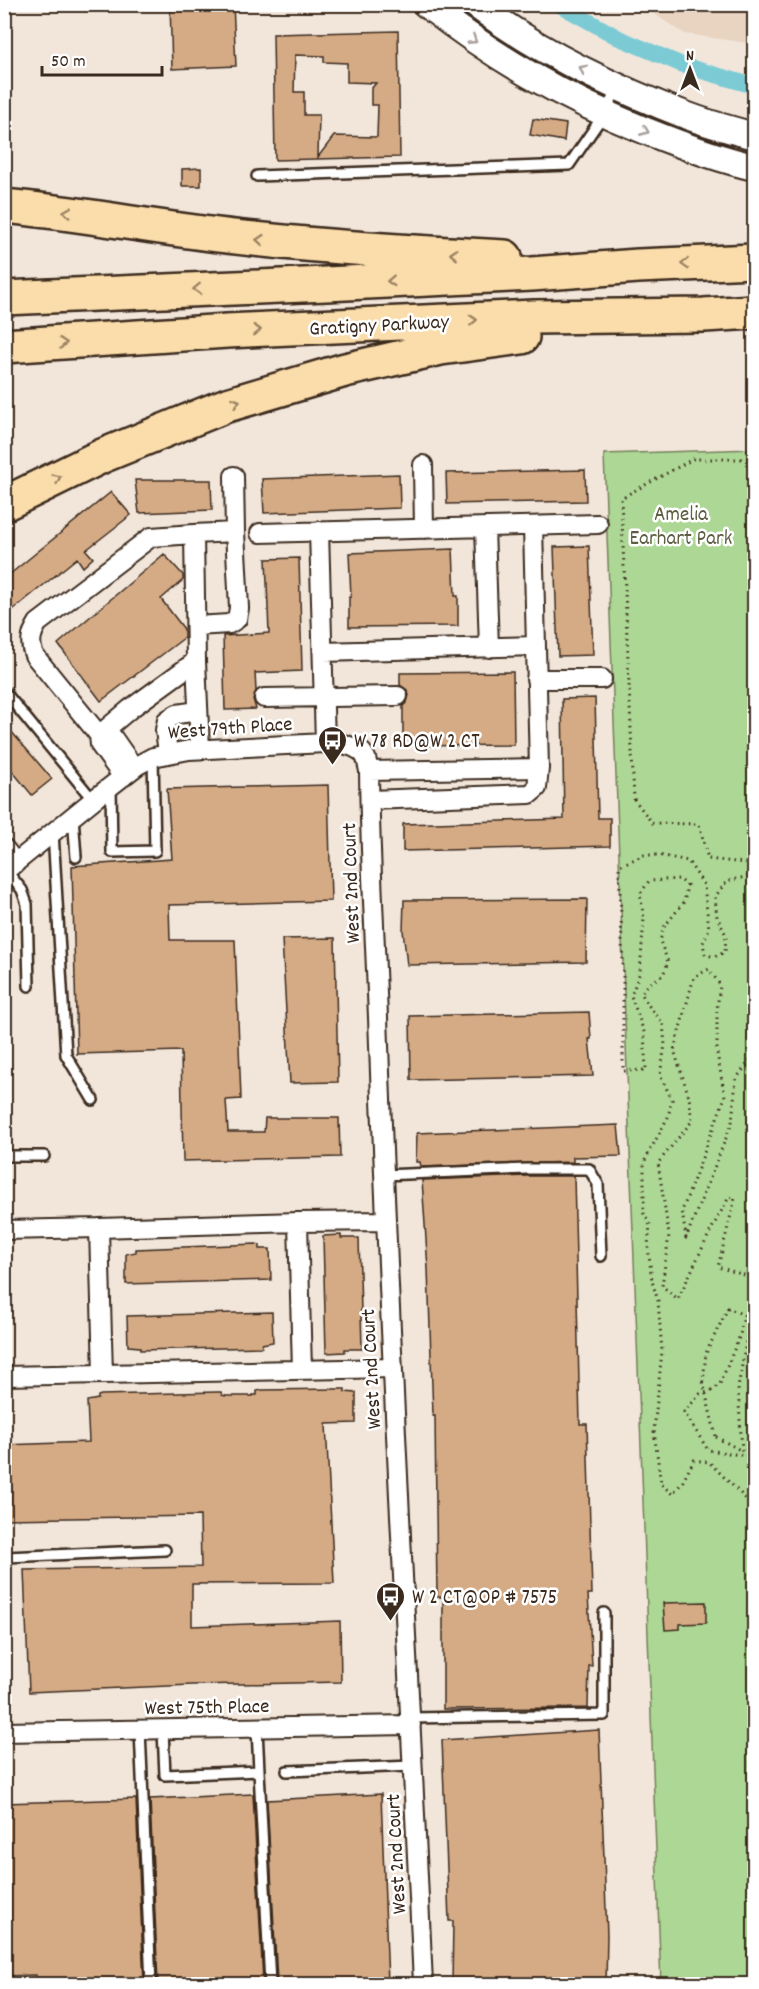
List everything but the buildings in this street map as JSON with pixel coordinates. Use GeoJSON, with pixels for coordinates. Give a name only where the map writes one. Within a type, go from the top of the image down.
{"type":"FeatureCollection","features":[{"type":"Feature","properties":{"kind":"highway"},"geometry":{"type":"LineString","coordinates":[[4,206],[53,210],[252,239],[398,251],[639,266]]}},
{"type":"Feature","properties":{"kind":"highway","name":"Gratigny Parkway"},"geometry":{"type":"LineString","coordinates":[[4,297],[497,276],[754,261]]}},
{"type":"Feature","properties":{"kind":"highway","name":"Gratigny Parkway"},"geometry":{"type":"LineString","coordinates":[[4,346],[227,331],[534,317],[704,315],[754,312]]}},
{"type":"Feature","properties":{"kind":"highway"},"geometry":{"type":"LineString","coordinates":[[4,504],[102,456],[227,405],[345,370],[441,348],[517,337],[612,331],[704,315]]}},
{"type":"Feature","properties":{"kind":"main road"},"geometry":{"type":"LineString","coordinates":[[426,4],[467,36],[535,80],[604,114],[679,144],[754,167]]}},
{"type":"Feature","properties":{"kind":"main road"},"geometry":{"type":"LineString","coordinates":[[475,4],[548,51],[618,87],[690,117],[754,136]]}},
{"type":"Feature","properties":{"kind":"street"},"geometry":{"type":"LineString","coordinates":[[423,465],[424,529]]}},
{"type":"Feature","properties":{"kind":"street"},"geometry":{"type":"LineString","coordinates":[[196,626],[230,624],[237,619],[234,476]]}},
{"type":"Feature","properties":{"kind":"street"},"geometry":{"type":"LineString","coordinates":[[260,533],[598,524]]}},
{"type":"Feature","properties":{"kind":"street"},"geometry":{"type":"LineString","coordinates":[[370,800],[530,794],[537,788],[539,768],[533,526]]}},
{"type":"Feature","properties":{"kind":"street"},"geometry":{"type":"LineString","coordinates":[[485,527],[489,648]]}},
{"type":"Feature","properties":{"kind":"street"},"geometry":{"type":"LineString","coordinates":[[319,531],[325,743]]}},
{"type":"Feature","properties":{"kind":"street"},"geometry":{"type":"LineString","coordinates":[[138,768],[100,745],[99,735],[34,655],[30,642],[35,628],[38,623],[151,537],[236,532]]}},
{"type":"Feature","properties":{"kind":"street"},"geometry":{"type":"LineString","coordinates":[[194,534],[200,749]]}},
{"type":"Feature","properties":{"kind":"street"},"geometry":{"type":"LineString","coordinates":[[323,652],[535,646]]}},
{"type":"Feature","properties":{"kind":"street"},"geometry":{"type":"LineString","coordinates":[[99,735],[196,661]]}},
{"type":"Feature","properties":{"kind":"street"},"geometry":{"type":"LineString","coordinates":[[536,679],[602,679]]}},
{"type":"Feature","properties":{"kind":"street"},"geometry":{"type":"LineString","coordinates":[[264,698],[398,696]]}},
{"type":"Feature","properties":{"kind":"street"},"geometry":{"type":"LineString","coordinates":[[4,848],[9,868],[93,800],[138,768],[165,730],[167,720],[177,714],[198,711]]}},
{"type":"Feature","properties":{"kind":"street","name":"West 79th Place"},"geometry":{"type":"LineString","coordinates":[[138,768],[200,749],[325,743],[344,744],[362,752]]}},
{"type":"Feature","properties":{"kind":"street","name":"West 2nd Court"},"geometry":{"type":"LineString","coordinates":[[362,752],[369,771],[383,1175],[423,1984]]}},
{"type":"Feature","properties":{"kind":"street"},"geometry":{"type":"LineString","coordinates":[[369,771],[539,768]]}},
{"type":"Feature","properties":{"kind":"street"},"geometry":{"type":"LineString","coordinates":[[411,770],[412,799]]}},
{"type":"Feature","properties":{"kind":"street"},"geometry":{"type":"LineString","coordinates":[[4,1230],[386,1221]]}},
{"type":"Feature","properties":{"kind":"street"},"geometry":{"type":"LineString","coordinates":[[298,1222],[302,1370]]}},
{"type":"Feature","properties":{"kind":"street"},"geometry":{"type":"LineString","coordinates":[[99,1228],[103,1374]]}},
{"type":"Feature","properties":{"kind":"street"},"geometry":{"type":"LineString","coordinates":[[4,1376],[392,1368]]}},
{"type":"Feature","properties":{"kind":"street","name":"West 75th Place"},"geometry":{"type":"LineString","coordinates":[[4,1732],[257,1728],[411,1722]]}},
{"type":"Feature","properties":{"kind":"lane"},"geometry":{"type":"LineString","coordinates":[[257,176],[569,165],[604,114],[618,87]]}},
{"type":"Feature","properties":{"kind":"lane"},"geometry":{"type":"LineString","coordinates":[[4,691],[93,800]]}},
{"type":"Feature","properties":{"kind":"lane"},"geometry":{"type":"LineString","coordinates":[[138,768],[155,851],[112,852],[138,768]]}},
{"type":"Feature","properties":{"kind":"lane"},"geometry":{"type":"LineString","coordinates":[[73,816],[76,857]]}},
{"type":"Feature","properties":{"kind":"lane"},"geometry":{"type":"LineString","coordinates":[[53,832],[66,1055],[93,1100]]}},
{"type":"Feature","properties":{"kind":"lane"},"geometry":{"type":"LineString","coordinates":[[9,868],[27,904],[29,986]]}},
{"type":"Feature","properties":{"kind":"lane"},"geometry":{"type":"LineString","coordinates":[[4,1156],[44,1156]]}},
{"type":"Feature","properties":{"kind":"lane"},"geometry":{"type":"LineString","coordinates":[[383,1175],[527,1169],[589,1169],[598,1184],[601,1256]]}},
{"type":"Feature","properties":{"kind":"lane"},"geometry":{"type":"LineString","coordinates":[[4,1566],[6,1557],[165,1550]]}},
{"type":"Feature","properties":{"kind":"lane"},"geometry":{"type":"LineString","coordinates":[[411,1722],[603,1715],[604,1613]]}},
{"type":"Feature","properties":{"kind":"lane"},"geometry":{"type":"LineString","coordinates":[[257,1728],[270,1984]]}},
{"type":"Feature","properties":{"kind":"lane"},"geometry":{"type":"LineString","coordinates":[[140,1730],[151,1984]]}},
{"type":"Feature","properties":{"kind":"lane"},"geometry":{"type":"LineString","coordinates":[[163,1730],[165,1775],[259,1771]]}},
{"type":"Feature","properties":{"kind":"lane"},"geometry":{"type":"LineString","coordinates":[[287,1772],[413,1766]]}},
{"type":"Feature","properties":{"kind":"path"},"geometry":{"type":"LineString","coordinates":[[754,459],[693,459],[621,498],[634,799],[652,823],[699,824],[708,859],[754,864]]}},
{"type":"Feature","properties":{"kind":"path"},"geometry":{"type":"LineString","coordinates":[[754,874],[727,881],[715,897],[717,917],[726,935],[725,952],[714,957],[705,954],[703,943],[709,929],[704,885],[688,861],[659,855],[644,855],[619,866],[623,966],[623,1071],[646,1070],[644,1032],[631,996],[640,972],[644,918],[640,894],[649,881],[679,879],[687,885],[684,902],[664,927],[660,941],[668,962],[663,975],[649,984],[641,993],[663,1023],[665,1045],[660,1075],[672,1100],[668,1117],[644,1162],[644,1214],[650,1225],[648,1246],[652,1281],[658,1301],[662,1351],[654,1431],[661,1484],[672,1494],[682,1483],[694,1460],[709,1462],[751,1504],[754,1502]]}},
{"type":"Feature","properties":{"kind":"path"},"geometry":{"type":"LineString","coordinates":[[754,954],[751,954],[754,990]]}},
{"type":"Feature","properties":{"kind":"path"},"geometry":{"type":"LineString","coordinates":[[754,1055],[736,1079],[732,1123],[686,1238],[682,1211],[725,1097],[717,1053],[717,1009],[720,985],[709,969],[694,977],[674,1050],[689,1096],[692,1121],[658,1163],[669,1235],[662,1286],[678,1299],[729,1197],[735,1198],[717,1267],[754,1278]]}},
{"type":"Feature","properties":{"kind":"path"},"geometry":{"type":"LineString","coordinates":[[754,1296],[738,1388],[742,1450],[716,1437],[703,1382],[706,1353],[728,1308],[744,1315],[740,1335],[720,1384],[711,1391],[700,1394],[684,1412],[708,1450],[754,1457]]}},
{"type":"Feature","properties":{"kind":"shaded area"},"geometry":{"type":"Polygon","coordinates":[[[640,5],[754,5],[754,44],[685,34],[640,5]]]}},
{"type":"Feature","properties":{"kind":"green space","name":"Amelia Earhart Park"},"geometry":{"type":"Polygon","coordinates":[[[754,449],[754,1984],[661,1984],[604,454],[754,449]]]}},
{"type":"Feature","properties":{"kind":"waterway"},"geometry":{"type":"LineString","coordinates":[[558,4],[619,38],[685,66],[754,86]]}},
{"type":"Feature","properties":{"kind":"place","name":"W 78 RD@W 2 CT"},"geometry":{"type":"Point","coordinates":[333,766]}},
{"type":"Feature","properties":{"kind":"place","name":"W 2 CT@OP # 7575"},"geometry":{"type":"Point","coordinates":[391,1622]}}]}
